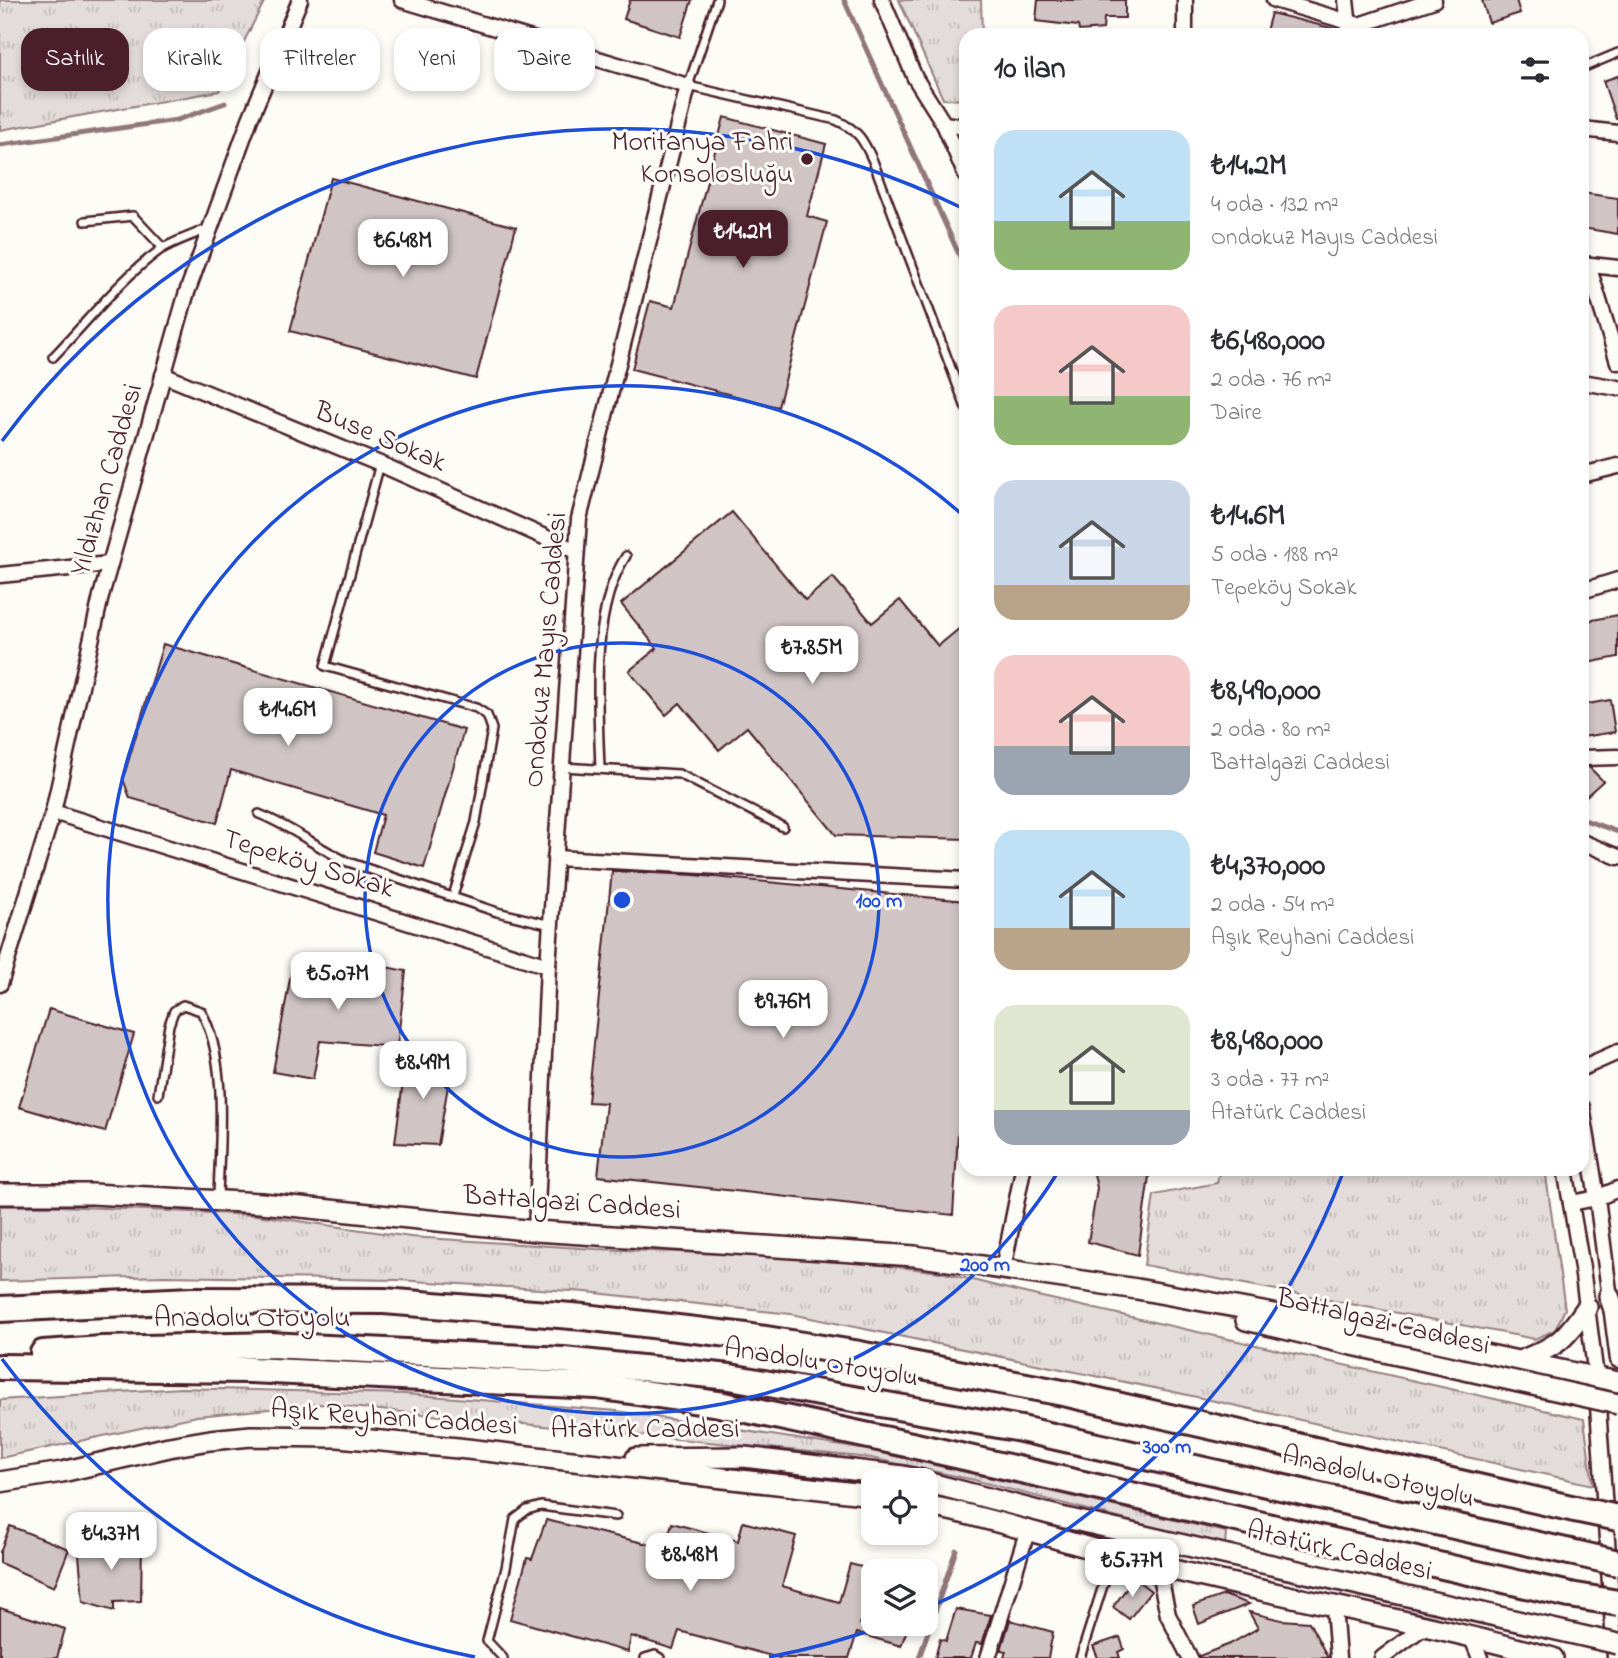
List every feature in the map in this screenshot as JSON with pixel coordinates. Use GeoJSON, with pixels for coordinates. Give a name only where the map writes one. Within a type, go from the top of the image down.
{"type":"FeatureCollection","features":[{"type":"Feature","properties":{"kind":"highway","name":"Anadolu Otoyolu"},"geometry":{"type":"LineString","coordinates":[[0,1309],[192,1300],[384,1301],[584,1317],[746,1336],[854,1353],[1068,1394],[1618,1518]]}},
{"type":"Feature","properties":{"kind":"highway","name":"Anadolu Otoyolu"},"geometry":{"type":"LineString","coordinates":[[0,1356],[102,1349],[270,1345],[564,1360],[730,1377],[1021,1429],[1618,1563]]}},
{"type":"Feature","properties":{"kind":"highway"},"geometry":{"type":"LineString","coordinates":[[0,1367],[250,1370],[610,1388],[719,1404],[916,1446],[1570,1595],[1618,1603]]}},
{"type":"Feature","properties":{"kind":"main road","name":"Battalgazi Caddesi"},"geometry":{"type":"LineString","coordinates":[[3,1193],[92,1194],[218,1201],[536,1231],[915,1256],[1137,1289],[1437,1344],[1618,1381]]}},
{"type":"Feature","properties":{"kind":"main road","name":"Battalgazi Caddesi"},"geometry":{"type":"LineString","coordinates":[[1137,1289],[1276,1329],[1618,1404]]}},
{"type":"Feature","properties":{"kind":"main road"},"geometry":{"type":"LineString","coordinates":[[1609,1296],[1618,1320]]}},
{"type":"Feature","properties":{"kind":"main road"},"geometry":{"type":"LineString","coordinates":[[1520,1361],[1552,1348],[1572,1330],[1587,1307]]}},
{"type":"Feature","properties":{"kind":"main road","name":"Aşık Reyhani Caddesi"},"geometry":{"type":"LineString","coordinates":[[0,1482],[62,1472],[169,1447],[251,1436],[384,1440],[537,1458]]}},
{"type":"Feature","properties":{"kind":"main road","name":"Atatürk Caddesi"},"geometry":{"type":"LineString","coordinates":[[537,1458],[744,1457],[861,1471]]}},
{"type":"Feature","properties":{"kind":"main road","name":"Atatürk Caddesi"},"geometry":{"type":"LineString","coordinates":[[537,1458],[861,1494]]}},
{"type":"Feature","properties":{"kind":"main road","name":"Atatürk Caddesi"},"geometry":{"type":"LineString","coordinates":[[938,1485],[1061,1517],[1618,1644]]}},
{"type":"Feature","properties":{"kind":"main road","name":"Atatürk Caddesi"},"geometry":{"type":"LineString","coordinates":[[938,1508],[1028,1529],[1158,1567],[1426,1625],[1553,1658]]}},
{"type":"Feature","properties":{"kind":"street","name":"Yıldızhan Caddesi"},"geometry":{"type":"LineString","coordinates":[[0,984],[53,811],[109,564],[186,295],[250,119],[300,0]]}},
{"type":"Feature","properties":{"kind":"street"},"geometry":{"type":"LineString","coordinates":[[402,0],[688,86]]}},
{"type":"Feature","properties":{"kind":"street"},"geometry":{"type":"LineString","coordinates":[[883,0],[915,78],[944,124],[959,159]]}},
{"type":"Feature","properties":{"kind":"street"},"geometry":{"type":"LineString","coordinates":[[1185,0],[1185,28]]}},
{"type":"Feature","properties":{"kind":"street"},"geometry":{"type":"LineString","coordinates":[[1274,0],[1349,28],[1434,0]]}},
{"type":"Feature","properties":{"kind":"street"},"geometry":{"type":"LineString","coordinates":[[1346,0],[1349,28]]}},
{"type":"Feature","properties":{"kind":"street","name":"Ondokuz Mayıs Caddesi"},"geometry":{"type":"LineString","coordinates":[[536,1231],[548,966],[579,519],[688,86]]}},
{"type":"Feature","properties":{"kind":"street"},"geometry":{"type":"LineString","coordinates":[[944,124],[959,126]]}},
{"type":"Feature","properties":{"kind":"street"},"geometry":{"type":"LineString","coordinates":[[1589,130],[1618,134]]}},
{"type":"Feature","properties":{"kind":"street"},"geometry":{"type":"LineString","coordinates":[[1589,264],[1618,268]]}},
{"type":"Feature","properties":{"kind":"street"},"geometry":{"type":"LineString","coordinates":[[1589,276],[1618,362]]}},
{"type":"Feature","properties":{"kind":"street","name":"Buse Sokak"},"geometry":{"type":"LineString","coordinates":[[163,375],[380,464],[576,551]]}},
{"type":"Feature","properties":{"kind":"street"},"geometry":{"type":"LineString","coordinates":[[1589,383],[1618,388]]}},
{"type":"Feature","properties":{"kind":"street"},"geometry":{"type":"LineString","coordinates":[[1589,473],[1618,466]]}},
{"type":"Feature","properties":{"kind":"street"},"geometry":{"type":"LineString","coordinates":[[0,575],[109,564]]}},
{"type":"Feature","properties":{"kind":"street"},"geometry":{"type":"LineString","coordinates":[[1589,589],[1618,580]]}},
{"type":"Feature","properties":{"kind":"street"},"geometry":{"type":"LineString","coordinates":[[1589,758],[1618,757]]}},
{"type":"Feature","properties":{"kind":"street","name":"Tepeköy Sokak"},"geometry":{"type":"LineString","coordinates":[[53,811],[548,966]]}},
{"type":"Feature","properties":{"kind":"street"},"geometry":{"type":"LineString","coordinates":[[1589,845],[1618,857]]}},
{"type":"Feature","properties":{"kind":"street"},"geometry":{"type":"LineString","coordinates":[[555,858],[959,880]]}},
{"type":"Feature","properties":{"kind":"street"},"geometry":{"type":"LineString","coordinates":[[1589,1065],[1618,1052]]}},
{"type":"Feature","properties":{"kind":"street"},"geometry":{"type":"LineString","coordinates":[[1589,1149],[1618,1360]]}},
{"type":"Feature","properties":{"kind":"street"},"geometry":{"type":"LineString","coordinates":[[1003,1269],[1022,1176]]}},
{"type":"Feature","properties":{"kind":"street"},"geometry":{"type":"LineString","coordinates":[[1566,1176],[1596,1377],[1615,1658]]}},
{"type":"Feature","properties":{"kind":"street"},"geometry":{"type":"LineString","coordinates":[[1571,1203],[1597,1198],[1618,1189]]}},
{"type":"Feature","properties":{"kind":"street"},"geometry":{"type":"LineString","coordinates":[[988,1658],[1028,1529]]}},
{"type":"Feature","properties":{"kind":"street"},"geometry":{"type":"LineString","coordinates":[[1158,1567],[1168,1615],[1190,1658]]}},
{"type":"Feature","properties":{"kind":"street"},"geometry":{"type":"LineString","coordinates":[[1334,1606],[1338,1658]]}},
{"type":"Feature","properties":{"kind":"street"},"geometry":{"type":"LineString","coordinates":[[1382,1658],[1426,1625]]}},
{"type":"Feature","properties":{"kind":"street"},"geometry":{"type":"LineString","coordinates":[[1471,1636],[1480,1658]]}},
{"type":"Feature","properties":{"kind":"lane"},"geometry":{"type":"LineString","coordinates":[[717,0],[688,86],[836,120],[853,127],[873,161],[959,389]]}},
{"type":"Feature","properties":{"kind":"lane"},"geometry":{"type":"LineString","coordinates":[[1589,65],[1618,53]]}},
{"type":"Feature","properties":{"kind":"lane"},"geometry":{"type":"LineString","coordinates":[[85,221],[133,216],[163,248]]}},
{"type":"Feature","properties":{"kind":"lane"},"geometry":{"type":"LineString","coordinates":[[53,357],[120,284],[163,248],[211,227]]}},
{"type":"Feature","properties":{"kind":"lane"},"geometry":{"type":"LineString","coordinates":[[380,464],[325,666],[476,708],[487,715],[492,729],[476,822],[453,896]]}},
{"type":"Feature","properties":{"kind":"lane"},"geometry":{"type":"LineString","coordinates":[[600,769],[597,689],[601,644],[612,583],[626,556]]}},
{"type":"Feature","properties":{"kind":"lane"},"geometry":{"type":"LineString","coordinates":[[561,767],[679,774],[783,827]]}},
{"type":"Feature","properties":{"kind":"lane"},"geometry":{"type":"LineString","coordinates":[[259,814],[348,862],[497,912],[551,925]]}},
{"type":"Feature","properties":{"kind":"lane"},"geometry":{"type":"LineString","coordinates":[[158,1095],[166,1038],[174,1011],[183,1004],[201,1011],[212,1037],[219,1075],[218,1201]]}},
{"type":"Feature","properties":{"kind":"lane"},"geometry":{"type":"LineString","coordinates":[[503,1658],[487,1641],[506,1569],[515,1519],[527,1510],[541,1507],[616,1516]]}},
{"type":"Feature","properties":{"kind":"lane"},"geometry":{"type":"LineString","coordinates":[[1080,1658],[1113,1554]]}},
{"type":"Feature","properties":{"kind":"lane"},"geometry":{"type":"LineString","coordinates":[[645,1658],[655,1655],[660,1658]]}},
{"type":"Feature","properties":{"kind":"green space"},"geometry":{"type":"Polygon","coordinates":[[[0,0],[265,0],[246,38],[246,28],[143,28],[143,91],[219,91],[0,130],[0,0]]]}},
{"type":"Feature","properties":{"kind":"green space"},"geometry":{"type":"Polygon","coordinates":[[[899,0],[981,0],[982,28],[959,28],[959,100],[943,99],[899,0]]]}},
{"type":"Feature","properties":{"kind":"green space"},"geometry":{"type":"Polygon","coordinates":[[[1218,1176],[1546,1176],[1565,1309],[1555,1330],[1535,1339],[1144,1265],[1154,1195],[1217,1183],[1218,1176]]]}},
{"type":"Feature","properties":{"kind":"green space"},"geometry":{"type":"Polygon","coordinates":[[[0,1206],[256,1215],[411,1237],[596,1249],[813,1257],[941,1272],[1584,1419],[1593,1485],[1174,1392],[791,1314],[586,1292],[398,1280],[165,1276],[0,1281],[0,1206]]]}},
{"type":"Feature","properties":{"kind":"green space"},"geometry":{"type":"Polygon","coordinates":[[[181,1388],[405,1394],[617,1411],[874,1451],[1226,1532],[1225,1546],[938,1472],[938,1468],[918,1468],[871,1458],[319,1404],[197,1416],[0,1458],[0,1400],[181,1388]]]}},
{"type":"Feature","properties":{"kind":"building"},"geometry":{"type":"Polygon","coordinates":[[[630,0],[692,0],[680,37],[624,19],[630,0]]]}},
{"type":"Feature","properties":{"kind":"building"},"geometry":{"type":"Polygon","coordinates":[[[1038,0],[1125,0],[1125,18],[1104,18],[1103,28],[1078,28],[1036,21],[1038,0]]]}},
{"type":"Feature","properties":{"kind":"building"},"geometry":{"type":"Polygon","coordinates":[[[1482,0],[1516,0],[1520,13],[1489,23],[1482,0]]]}},
{"type":"Feature","properties":{"kind":"building"},"geometry":{"type":"Polygon","coordinates":[[[1271,13],[1331,28],[1267,28],[1271,13]]]}},
{"type":"Feature","properties":{"kind":"building"},"geometry":{"type":"Polygon","coordinates":[[[1618,76],[1618,119],[1616,119],[1603,81],[1618,76]]]}},
{"type":"Feature","properties":{"kind":"building"},"geometry":{"type":"Polygon","coordinates":[[[724,117],[826,144],[807,216],[827,222],[778,407],[632,369],[650,301],[674,307],[724,117]]]}},
{"type":"Feature","properties":{"kind":"building"},"geometry":{"type":"Polygon","coordinates":[[[331,178],[516,227],[476,379],[290,331],[331,178]]]}},
{"type":"Feature","properties":{"kind":"building"},"geometry":{"type":"Polygon","coordinates":[[[1589,194],[1618,198],[1618,234],[1589,229],[1589,194]]]}},
{"type":"Feature","properties":{"kind":"building"},"geometry":{"type":"Polygon","coordinates":[[[732,512],[805,600],[833,577],[872,623],[900,600],[938,646],[959,629],[959,839],[836,835],[747,727],[719,750],[680,703],[666,715],[629,671],[657,648],[621,604],[732,512]]]}},
{"type":"Feature","properties":{"kind":"building"},"geometry":{"type":"Polygon","coordinates":[[[1618,615],[1618,657],[1589,663],[1589,621],[1618,615]]]}},
{"type":"Feature","properties":{"kind":"building"},"geometry":{"type":"Polygon","coordinates":[[[163,644],[464,730],[424,868],[373,852],[383,815],[231,770],[217,823],[130,798],[123,779],[163,644]]]}},
{"type":"Feature","properties":{"kind":"building"},"geometry":{"type":"Polygon","coordinates":[[[1610,700],[1615,732],[1589,736],[1589,704],[1610,700]]]}},
{"type":"Feature","properties":{"kind":"building"},"geometry":{"type":"Polygon","coordinates":[[[1589,767],[1603,781],[1589,794],[1589,767]]]}},
{"type":"Feature","properties":{"kind":"building"},"geometry":{"type":"Polygon","coordinates":[[[612,871],[694,875],[959,900],[959,1134],[953,1215],[598,1176],[606,1103],[588,1102],[612,871]]]}},
{"type":"Feature","properties":{"kind":"building"},"geometry":{"type":"Polygon","coordinates":[[[345,959],[406,971],[397,1047],[320,1041],[313,1079],[273,1072],[293,962],[343,973],[345,959]]]}},
{"type":"Feature","properties":{"kind":"building"},"geometry":{"type":"Polygon","coordinates":[[[49,1009],[134,1034],[105,1132],[19,1107],[49,1009]]]}},
{"type":"Feature","properties":{"kind":"building"},"geometry":{"type":"Polygon","coordinates":[[[406,1058],[452,1062],[438,1145],[395,1143],[406,1058]]]}},
{"type":"Feature","properties":{"kind":"building"},"geometry":{"type":"Polygon","coordinates":[[[1094,1176],[1149,1176],[1138,1255],[1088,1242],[1097,1188],[1094,1176]]]}},
{"type":"Feature","properties":{"kind":"building"},"geometry":{"type":"Polygon","coordinates":[[[546,1520],[665,1548],[672,1523],[738,1541],[743,1522],[796,1536],[782,1586],[839,1602],[850,1564],[861,1567],[861,1634],[857,1633],[849,1658],[779,1658],[679,1631],[673,1649],[631,1636],[628,1652],[510,1619],[527,1558],[532,1559],[546,1520]]]}},
{"type":"Feature","properties":{"kind":"building"},"geometry":{"type":"Polygon","coordinates":[[[10,1526],[69,1549],[54,1587],[0,1563],[0,1552],[10,1526]]]}},
{"type":"Feature","properties":{"kind":"building"},"geometry":{"type":"Polygon","coordinates":[[[142,1540],[141,1601],[114,1602],[114,1611],[83,1602],[78,1542],[142,1540]]]}},
{"type":"Feature","properties":{"kind":"building"},"geometry":{"type":"Polygon","coordinates":[[[1134,1578],[1151,1591],[1129,1619],[1113,1607],[1134,1578]]]}},
{"type":"Feature","properties":{"kind":"building"},"geometry":{"type":"Polygon","coordinates":[[[1224,1595],[1249,1604],[1199,1624],[1193,1606],[1224,1595]]]}},
{"type":"Feature","properties":{"kind":"building"},"geometry":{"type":"Polygon","coordinates":[[[0,1608],[65,1629],[57,1658],[0,1658],[0,1608]]]}},
{"type":"Feature","properties":{"kind":"building"},"geometry":{"type":"Polygon","coordinates":[[[956,1609],[991,1615],[982,1644],[976,1643],[971,1658],[935,1658],[940,1639],[946,1641],[956,1609]]]}},
{"type":"Feature","properties":{"kind":"building"},"geometry":{"type":"Polygon","coordinates":[[[1249,1612],[1281,1620],[1309,1622],[1328,1658],[1200,1658],[1199,1656],[1230,1644],[1258,1628],[1249,1612]]]}},
{"type":"Feature","properties":{"kind":"building"},"geometry":{"type":"Polygon","coordinates":[[[1010,1620],[1053,1632],[1048,1658],[1004,1658],[1006,1651],[1001,1650],[1010,1620]]]}},
{"type":"Feature","properties":{"kind":"building"},"geometry":{"type":"Polygon","coordinates":[[[867,1636],[905,1636],[901,1646],[867,1636]]]}},
{"type":"Feature","properties":{"kind":"building"},"geometry":{"type":"Polygon","coordinates":[[[1120,1637],[1124,1649],[1118,1652],[1120,1658],[1098,1658],[1093,1646],[1120,1637]]]}},
{"type":"Feature","properties":{"kind":"waterway"},"geometry":{"type":"LineString","coordinates":[[844,0],[959,255]]}},
{"type":"Feature","properties":{"kind":"waterway"},"geometry":{"type":"LineString","coordinates":[[0,145],[177,120],[225,103]]}},
{"type":"Feature","properties":{"kind":"waterway"},"geometry":{"type":"LineString","coordinates":[[1589,822],[1618,832]]}},
{"type":"Feature","properties":{"kind":"waterway"},"geometry":{"type":"LineString","coordinates":[[919,1658],[956,1550]]}},
{"type":"Feature","properties":{"kind":"place","name":"Moritanya Fahri Konsolosluğu"},"geometry":{"type":"Point","coordinates":[807,159]}}]}
